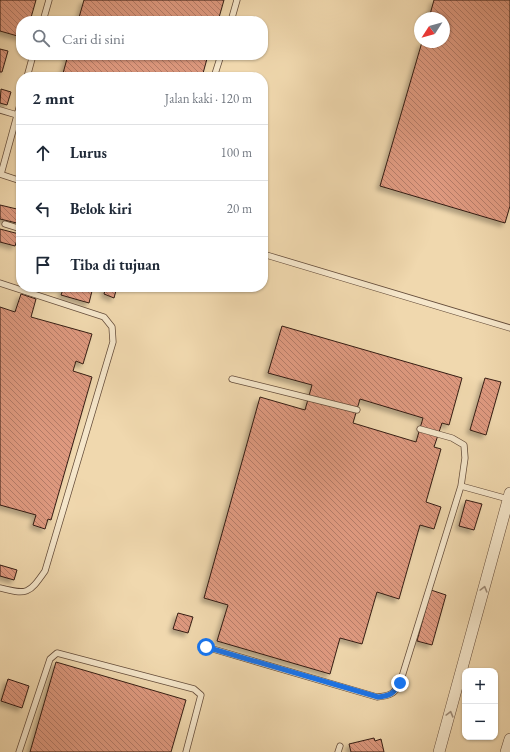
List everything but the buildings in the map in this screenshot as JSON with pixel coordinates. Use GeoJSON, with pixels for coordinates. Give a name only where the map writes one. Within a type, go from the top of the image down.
{"type":"FeatureCollection","features":[{"type":"Feature","properties":{"kind":"street"},"geometry":{"type":"LineString","coordinates":[[439,752],[509,496]]}},
{"type":"Feature","properties":{"kind":"street"},"geometry":{"type":"LineString","coordinates":[[506,752],[510,739]]}},
{"type":"Feature","properties":{"kind":"lane"},"geometry":{"type":"LineString","coordinates":[[44,16],[48,0]]}},
{"type":"Feature","properties":{"kind":"lane"},"geometry":{"type":"LineString","coordinates":[[232,16],[237,0]]}},
{"type":"Feature","properties":{"kind":"lane"},"geometry":{"type":"LineString","coordinates":[[29,72],[33,60]]}},
{"type":"Feature","properties":{"kind":"lane"},"geometry":{"type":"LineString","coordinates":[[216,72],[219,60]]}},
{"type":"Feature","properties":{"kind":"lane"},"geometry":{"type":"LineString","coordinates":[[0,110],[16,115]]}},
{"type":"Feature","properties":{"kind":"lane"},"geometry":{"type":"LineString","coordinates":[[16,118],[0,174],[16,179]]}},
{"type":"Feature","properties":{"kind":"lane"},"geometry":{"type":"LineString","coordinates":[[5,224],[16,227]]}},
{"type":"Feature","properties":{"kind":"lane"},"geometry":{"type":"LineString","coordinates":[[268,255],[510,328]]}},
{"type":"Feature","properties":{"kind":"lane"},"geometry":{"type":"LineString","coordinates":[[0,282],[16,287]]}},
{"type":"Feature","properties":{"kind":"lane"},"geometry":{"type":"LineString","coordinates":[[0,588],[18,593],[26,592],[36,584],[44,571],[113,342],[112,326],[104,317],[30,292]]}},
{"type":"Feature","properties":{"kind":"lane"},"geometry":{"type":"LineString","coordinates":[[232,379],[357,410]]}},
{"type":"Feature","properties":{"kind":"lane"},"geometry":{"type":"LineString","coordinates":[[206,647],[378,697],[393,694],[400,683],[460,486],[465,458],[464,445],[452,438],[420,429]]}},
{"type":"Feature","properties":{"kind":"lane"},"geometry":{"type":"LineString","coordinates":[[460,486],[509,496]]}},
{"type":"Feature","properties":{"kind":"lane"},"geometry":{"type":"LineString","coordinates":[[19,752],[50,660],[57,653],[194,689],[201,695],[186,752]]}},
{"type":"Feature","properties":{"kind":"route"},"geometry":{"type":"LineString","coordinates":[[206,647],[378,697],[393,694],[400,683]]}}]}
